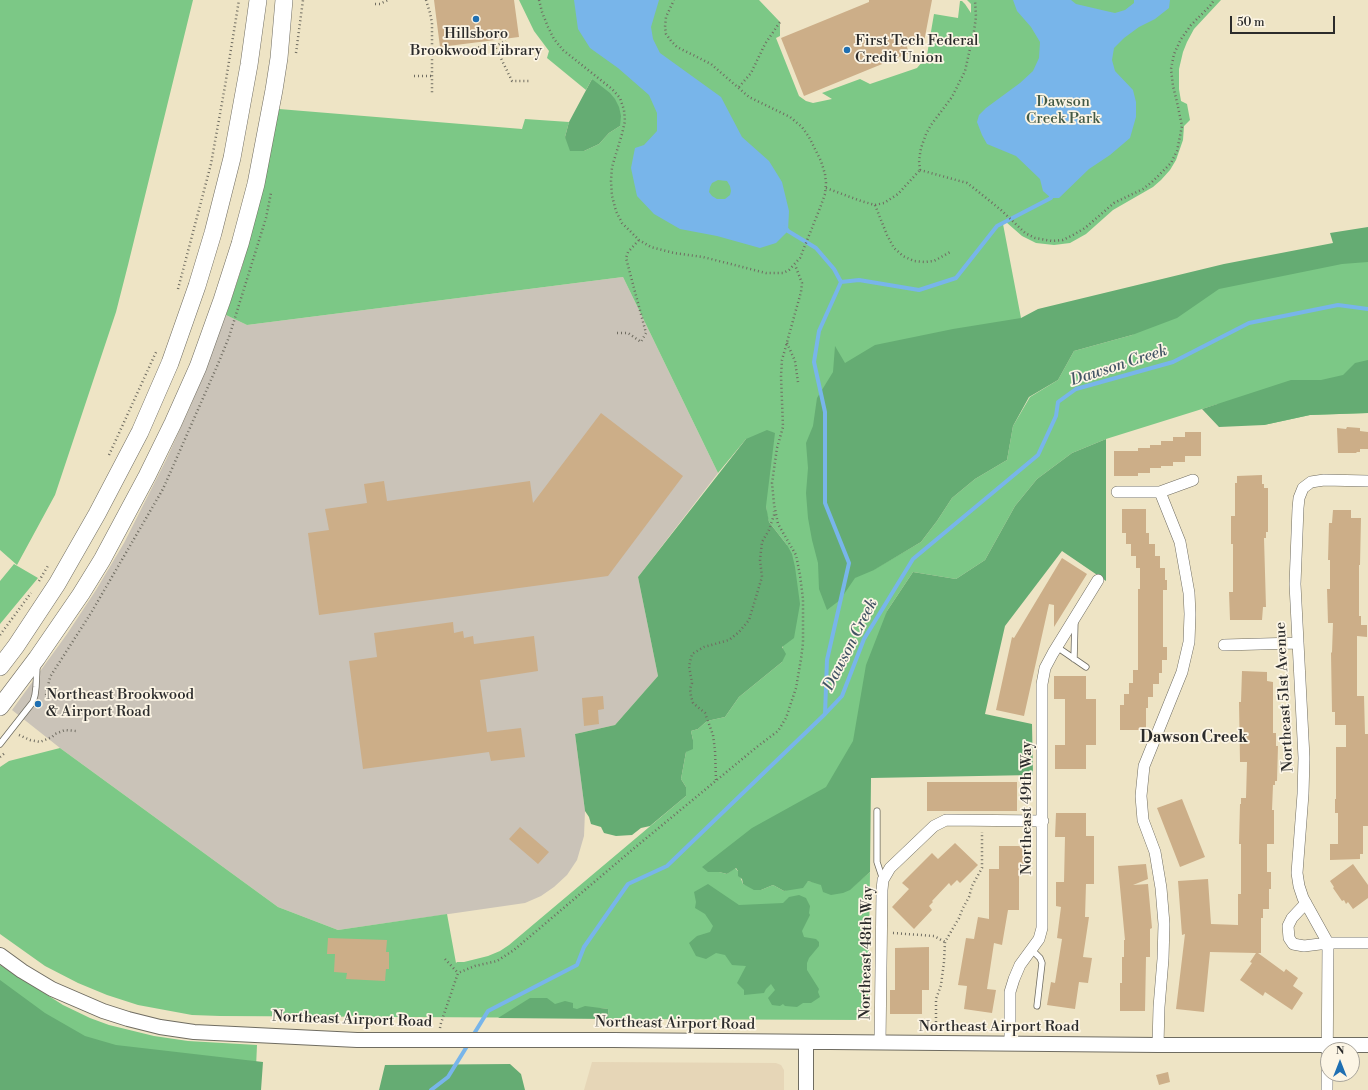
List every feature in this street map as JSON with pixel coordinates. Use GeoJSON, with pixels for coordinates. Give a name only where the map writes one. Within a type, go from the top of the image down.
{"type":"FeatureCollection","features":[{"type":"Feature","properties":{"kind":"main road"},"geometry":{"type":"LineString","coordinates":[[0,667],[16,646],[57,584],[97,514],[140,432],[170,363],[197,286],[213,233],[232,158],[249,65],[258,0]]}},
{"type":"Feature","properties":{"kind":"main road"},"geometry":{"type":"LineString","coordinates":[[0,707],[37,658],[81,594],[112,542],[170,430],[198,367],[240,244],[256,184],[279,58],[284,0]]}},
{"type":"Feature","properties":{"kind":"street"},"geometry":{"type":"LineString","coordinates":[[1117,492],[1160,492],[1193,480]]}},
{"type":"Feature","properties":{"kind":"street","name":"Northeast 51st Avenue"},"geometry":{"type":"LineString","coordinates":[[1328,1042],[1328,943],[1306,903],[1299,886],[1297,874],[1304,758],[1294,584],[1298,508],[1299,498],[1303,488],[1311,482],[1324,480],[1368,481]]}},
{"type":"Feature","properties":{"kind":"street"},"geometry":{"type":"LineString","coordinates":[[1158,1045],[1164,924],[1161,888],[1154,852],[1143,820],[1141,796],[1144,766],[1182,672],[1189,642],[1190,614],[1189,593],[1180,542],[1160,492]]}},
{"type":"Feature","properties":{"kind":"street","name":"Northeast 49th Way"},"geometry":{"type":"LineString","coordinates":[[1010,1044],[1010,992],[1020,965],[1039,939],[1042,928],[1042,684],[1045,668],[1098,580]]}},
{"type":"Feature","properties":{"kind":"street"},"geometry":{"type":"LineString","coordinates":[[1224,645],[1297,643]]}},
{"type":"Feature","properties":{"kind":"street","name":"Northeast 48th Way"},"geometry":{"type":"LineString","coordinates":[[880,1043],[882,890],[883,880],[890,868],[934,826],[946,820],[1043,821]]}},
{"type":"Feature","properties":{"kind":"street"},"geometry":{"type":"LineString","coordinates":[[1306,903],[1292,918],[1288,926],[1287,931],[1293,944],[1299,946],[1328,943],[1368,944]]}},
{"type":"Feature","properties":{"kind":"street","name":"Northeast Airport Road"},"geometry":{"type":"LineString","coordinates":[[0,955],[36,980],[64,996],[128,1020],[194,1032],[357,1040],[613,1040],[1320,1045]]}},
{"type":"Feature","properties":{"kind":"street"},"geometry":{"type":"LineString","coordinates":[[806,1042],[806,1090]]}},
{"type":"Feature","properties":{"kind":"lane"},"geometry":{"type":"LineString","coordinates":[[1074,659],[1076,617]]}},
{"type":"Feature","properties":{"kind":"lane"},"geometry":{"type":"LineString","coordinates":[[1057,647],[1086,667]]}},
{"type":"Feature","properties":{"kind":"lane"},"geometry":{"type":"LineString","coordinates":[[0,744],[32,702],[36,688],[37,658]]}},
{"type":"Feature","properties":{"kind":"lane"},"geometry":{"type":"LineString","coordinates":[[877,811],[877,862],[883,880]]}},
{"type":"Feature","properties":{"kind":"lane"},"geometry":{"type":"LineString","coordinates":[[1031,949],[1040,958],[1042,963],[1037,1006]]}},
{"type":"Feature","properties":{"kind":"path"},"geometry":{"type":"LineString","coordinates":[[176,296],[211,164],[239,0]]}},
{"type":"Feature","properties":{"kind":"path"},"geometry":{"type":"LineString","coordinates":[[375,4],[380,4],[388,0]]}},
{"type":"Feature","properties":{"kind":"path"},"geometry":{"type":"LineString","coordinates":[[426,0],[432,23],[432,94]]}},
{"type":"Feature","properties":{"kind":"path"},"geometry":{"type":"LineString","coordinates":[[539,0],[542,12],[554,39],[563,50],[612,89],[620,98],[624,110],[625,121],[612,166],[611,181],[612,196],[616,211],[622,223],[639,240],[651,247],[674,254],[703,257],[766,273],[783,273],[795,265],[800,258],[820,208],[826,188],[826,174],[821,161],[815,147],[802,127],[790,117],[749,97],[712,64],[677,47],[671,41],[666,34],[665,27],[666,18],[674,0]]}},
{"type":"Feature","properties":{"kind":"path"},"geometry":{"type":"LineString","coordinates":[[826,188],[876,205],[884,203],[898,194],[920,170],[919,160],[926,134],[952,97],[965,71],[976,18],[975,0]]}},
{"type":"Feature","properties":{"kind":"path"},"geometry":{"type":"LineString","coordinates":[[920,170],[967,183],[1001,210],[1025,234],[1035,238],[1052,241],[1063,240],[1085,228],[1114,203],[1143,189],[1152,182],[1167,167],[1177,151],[1182,126],[1173,86],[1171,69],[1174,54],[1181,39],[1191,25],[1214,0]]}},
{"type":"Feature","properties":{"kind":"path"},"geometry":{"type":"LineString","coordinates":[[739,88],[751,73],[765,44],[780,22]]}},
{"type":"Feature","properties":{"kind":"path"},"geometry":{"type":"LineString","coordinates":[[495,46],[506,41]]}},
{"type":"Feature","properties":{"kind":"path"},"geometry":{"type":"LineString","coordinates":[[432,54],[449,52],[459,54],[467,53],[488,44],[492,44],[495,46],[512,81],[529,81]]}},
{"type":"Feature","properties":{"kind":"path"},"geometry":{"type":"LineString","coordinates":[[414,76],[432,76]]}},
{"type":"Feature","properties":{"kind":"path"},"geometry":{"type":"LineString","coordinates":[[876,205],[887,235],[894,248],[903,256],[914,261],[925,262],[934,261],[952,251]]}},
{"type":"Feature","properties":{"kind":"path"},"geometry":{"type":"LineString","coordinates":[[617,333],[628,333],[641,342],[646,333],[626,258],[628,252],[639,240]]}},
{"type":"Feature","properties":{"kind":"path"},"geometry":{"type":"LineString","coordinates":[[716,781],[713,735],[705,713],[693,703],[690,689],[692,683],[689,666],[692,654],[704,647],[729,640],[739,632],[748,620],[762,577],[760,560],[762,542],[769,530],[774,516],[772,483],[777,448],[783,427],[781,376],[782,360],[801,292],[802,283],[795,265]]}},
{"type":"Feature","properties":{"kind":"path"},"geometry":{"type":"LineString","coordinates":[[218,364],[236,316]]}},
{"type":"Feature","properties":{"kind":"path"},"geometry":{"type":"LineString","coordinates":[[786,342],[795,361],[798,382]]}},
{"type":"Feature","properties":{"kind":"path"},"geometry":{"type":"LineString","coordinates":[[108,456],[159,346]]}},
{"type":"Feature","properties":{"kind":"path"},"geometry":{"type":"LineString","coordinates":[[446,1040],[441,1023],[458,973],[475,966],[497,961],[514,950],[778,731],[786,718],[799,675],[803,643],[803,599],[796,555],[778,524],[774,504]]}},
{"type":"Feature","properties":{"kind":"path"},"geometry":{"type":"LineString","coordinates":[[38,582],[52,559]]}},
{"type":"Feature","properties":{"kind":"path"},"geometry":{"type":"LineString","coordinates":[[0,635],[35,587]]}},
{"type":"Feature","properties":{"kind":"path"},"geometry":{"type":"LineString","coordinates":[[20,735],[30,740],[40,742],[52,738],[55,734],[65,730],[76,731]]}},
{"type":"Feature","properties":{"kind":"path"},"geometry":{"type":"LineString","coordinates":[[936,1043],[936,999],[942,985],[945,942],[960,918],[972,886],[982,868],[982,821]]}},
{"type":"Feature","properties":{"kind":"path"},"geometry":{"type":"LineString","coordinates":[[881,932],[934,936],[945,942]]}},
{"type":"Feature","properties":{"kind":"path"},"geometry":{"type":"LineString","coordinates":[[445,959],[458,973]]}},
{"type":"Feature","properties":{"kind":"shaded area"},"geometry":{"type":"Polygon","coordinates":[[[623,277],[718,473],[638,577],[658,676],[615,725],[575,734],[585,811],[584,836],[577,860],[567,875],[554,887],[541,896],[525,903],[338,930],[278,907],[60,748],[12,710],[67,634],[96,590],[124,543],[166,460],[191,405],[226,315],[247,325],[623,277]]]}},
{"type":"Feature","properties":{"kind":"shaded area"},"geometry":{"type":"Polygon","coordinates":[[[592,1062],[776,1063],[781,1065],[784,1070],[784,1090],[584,1090],[592,1062]]]}},
{"type":"Feature","properties":{"kind":"green space"},"geometry":{"type":"Polygon","coordinates":[[[0,0],[193,0],[116,312],[55,495],[17,565],[0,550],[0,0]]]}},
{"type":"Feature","properties":{"kind":"green space","name":"Dawson Creek Park"},"geometry":{"type":"Polygon","coordinates":[[[519,0],[759,0],[780,22],[780,36],[776,38],[799,96],[806,101],[813,103],[832,99],[822,93],[860,79],[870,84],[917,68],[927,55],[934,14],[958,18],[960,1],[965,4],[971,13],[971,4],[967,0],[1221,0],[1194,29],[1183,52],[1179,69],[1179,89],[1181,101],[1187,104],[1190,120],[1184,126],[1183,140],[1176,160],[1161,180],[1153,187],[1113,210],[1086,234],[1070,243],[1054,245],[1036,243],[1022,236],[1006,222],[1003,224],[1021,318],[873,570],[921,542],[952,498],[975,479],[1007,460],[1013,426],[1030,397],[1058,380],[1074,351],[1132,335],[1219,280],[1368,252],[1368,413],[1310,415],[1264,425],[1218,404],[1106,439],[1072,453],[1037,479],[1015,506],[985,560],[956,579],[913,572],[887,611],[871,745],[830,800],[708,872],[727,874],[735,868],[738,871],[743,884],[761,890],[773,885],[784,891],[808,881],[850,889],[870,872],[868,1020],[609,1019],[608,1009],[597,1008],[590,1018],[192,1015],[138,1005],[107,995],[78,983],[45,966],[0,934],[0,767],[9,761],[60,748],[278,907],[338,930],[447,914],[456,963],[488,956],[509,945],[686,796],[686,787],[681,779],[686,752],[693,740],[691,731],[698,729],[707,721],[725,717],[739,697],[782,662],[787,545],[769,522],[766,506],[746,439],[718,473],[623,277],[247,325],[226,315],[242,267],[256,216],[279,109],[522,129],[525,119],[569,122],[565,137],[584,151],[599,144],[609,133],[620,126],[592,79],[586,90],[547,58],[549,51],[534,31],[519,0]]]}},
{"type":"Feature","properties":{"kind":"green space"},"geometry":{"type":"Polygon","coordinates":[[[592,79],[610,93],[615,99],[621,116],[620,126],[609,133],[599,144],[584,151],[570,151],[565,137],[569,122],[592,79]]]}},
{"type":"Feature","properties":{"kind":"green space"},"geometry":{"type":"Polygon","coordinates":[[[1368,227],[1368,262],[1342,264],[1219,289],[1177,318],[1132,335],[1074,351],[1058,380],[1029,397],[1013,426],[1007,460],[975,479],[952,498],[921,542],[874,570],[855,578],[840,600],[827,610],[819,589],[818,563],[808,518],[806,493],[808,468],[806,443],[813,426],[817,398],[833,372],[835,346],[845,363],[875,345],[953,329],[1021,318],[1038,309],[1224,264],[1333,243],[1330,233],[1368,227]]]}},
{"type":"Feature","properties":{"kind":"green space"},"geometry":{"type":"Polygon","coordinates":[[[1368,360],[1368,413],[1310,415],[1264,425],[1219,427],[1202,409],[1291,380],[1321,380],[1343,375],[1355,363],[1368,360]]]}},
{"type":"Feature","properties":{"kind":"green space"},"geometry":{"type":"Polygon","coordinates":[[[767,430],[775,433],[766,506],[769,522],[787,545],[792,554],[795,567],[800,604],[794,638],[782,647],[786,654],[782,662],[739,697],[725,717],[707,721],[698,729],[691,731],[693,749],[686,752],[681,779],[686,787],[686,796],[650,826],[641,828],[632,835],[616,836],[604,833],[601,827],[591,824],[585,811],[575,734],[615,725],[658,676],[638,577],[746,439],[767,430]]]}},
{"type":"Feature","properties":{"kind":"green space"},"geometry":{"type":"Polygon","coordinates":[[[1106,439],[1106,581],[1062,551],[1005,626],[985,714],[1032,724],[1033,775],[871,778],[870,872],[850,890],[843,893],[831,895],[823,892],[821,885],[808,881],[803,888],[784,891],[773,885],[761,890],[754,890],[743,884],[742,879],[738,876],[738,871],[736,868],[727,874],[708,872],[702,867],[752,828],[826,787],[853,741],[866,665],[887,611],[913,572],[956,579],[985,560],[1015,506],[1037,479],[1072,453],[1106,439]]]}},
{"type":"Feature","properties":{"kind":"green space"},"geometry":{"type":"Polygon","coordinates":[[[14,564],[38,578],[0,624],[0,581],[14,564]]]}},
{"type":"Feature","properties":{"kind":"green space"},"geometry":{"type":"Polygon","coordinates":[[[708,884],[739,905],[783,903],[789,897],[799,895],[806,898],[810,906],[810,915],[802,931],[804,937],[816,939],[819,942],[819,946],[809,958],[807,970],[819,989],[818,992],[820,997],[811,1003],[803,1003],[797,1007],[785,1006],[783,1004],[780,1006],[772,1005],[768,998],[775,990],[771,984],[764,993],[744,995],[744,990],[737,983],[746,966],[732,965],[725,955],[716,953],[706,959],[696,956],[689,943],[697,936],[710,932],[713,926],[705,914],[695,908],[696,902],[694,892],[708,884]]]}},
{"type":"Feature","properties":{"kind":"green space"},"geometry":{"type":"Polygon","coordinates":[[[0,965],[63,1005],[109,1025],[154,1036],[188,1041],[257,1045],[255,1090],[0,1090],[0,965]]]}},
{"type":"Feature","properties":{"kind":"green space"},"geometry":{"type":"Polygon","coordinates":[[[0,980],[45,1013],[85,1036],[116,1045],[263,1062],[261,1090],[0,1090],[0,980]]]}},
{"type":"Feature","properties":{"kind":"green space"},"geometry":{"type":"Polygon","coordinates":[[[530,998],[547,998],[555,1004],[565,1001],[573,1003],[573,1008],[577,1009],[585,1006],[608,1009],[609,1019],[498,1018],[530,998]]]}},
{"type":"Feature","properties":{"kind":"green space"},"geometry":{"type":"Polygon","coordinates":[[[510,1064],[521,1074],[525,1090],[379,1090],[385,1065],[510,1064]]]}},
{"type":"Feature","properties":{"kind":"water"},"geometry":{"type":"Polygon","coordinates":[[[574,0],[659,0],[651,27],[653,39],[660,53],[721,97],[742,137],[769,161],[782,182],[789,211],[788,231],[776,243],[760,248],[717,236],[680,229],[654,214],[637,196],[631,168],[635,148],[644,145],[657,131],[657,113],[649,95],[618,68],[590,48],[578,29],[574,0]],[[718,180],[712,183],[709,192],[712,196],[717,199],[725,199],[730,195],[730,186],[727,181],[718,180]]]}},
{"type":"Feature","properties":{"kind":"water"},"geometry":{"type":"Polygon","coordinates":[[[1013,0],[1071,0],[1076,4],[1115,13],[1125,10],[1134,3],[1134,0],[1170,0],[1169,8],[1155,19],[1139,27],[1124,38],[1114,48],[1112,60],[1115,71],[1133,90],[1136,102],[1136,117],[1130,138],[1110,155],[1089,169],[1059,198],[1051,198],[1043,191],[1040,179],[1016,156],[987,144],[977,122],[979,115],[986,108],[1020,83],[1033,71],[1039,58],[1040,42],[1031,27],[1017,11],[1013,0]]]}},
{"type":"Feature","properties":{"kind":"building","name":"Hillsboro Brookwood Library"},"geometry":{"type":"Polygon","coordinates":[[[434,0],[514,0],[519,37],[440,47],[434,0]]]}},
{"type":"Feature","properties":{"kind":"building","name":"First Tech Federal Credit Union"},"geometry":{"type":"Polygon","coordinates":[[[869,0],[932,0],[923,47],[906,44],[909,53],[804,96],[781,38],[869,2],[869,0]]]}},
{"type":"Feature","properties":{"kind":"building"},"geometry":{"type":"Polygon","coordinates":[[[601,413],[683,476],[608,576],[319,615],[308,533],[329,530],[325,509],[367,503],[364,484],[384,481],[387,501],[530,481],[533,503],[601,413]]]}},
{"type":"Feature","properties":{"kind":"building"},"geometry":{"type":"Polygon","coordinates":[[[1347,427],[1360,428],[1360,431],[1368,432],[1368,449],[1360,449],[1360,452],[1356,453],[1338,453],[1337,428],[1346,429],[1347,427]]]}},
{"type":"Feature","properties":{"kind":"building"},"geometry":{"type":"Polygon","coordinates":[[[1185,432],[1201,432],[1201,456],[1185,456],[1185,462],[1173,462],[1173,466],[1150,468],[1150,473],[1138,473],[1138,476],[1114,476],[1114,451],[1138,451],[1138,448],[1150,448],[1150,445],[1161,445],[1161,441],[1173,441],[1173,437],[1185,437],[1185,432]]]}},
{"type":"Feature","properties":{"kind":"building"},"geometry":{"type":"Polygon","coordinates":[[[1262,475],[1262,484],[1264,484],[1264,488],[1268,488],[1268,532],[1266,532],[1266,538],[1264,538],[1266,607],[1263,607],[1262,620],[1230,620],[1229,592],[1233,592],[1233,544],[1231,544],[1231,516],[1235,516],[1235,483],[1237,483],[1237,476],[1262,475]]]}},
{"type":"Feature","properties":{"kind":"building"},"geometry":{"type":"Polygon","coordinates":[[[1122,509],[1146,509],[1146,533],[1149,533],[1149,544],[1155,544],[1155,556],[1160,556],[1160,568],[1165,568],[1165,580],[1167,580],[1167,590],[1163,590],[1163,647],[1167,647],[1167,660],[1162,660],[1162,673],[1159,673],[1159,684],[1153,684],[1153,697],[1148,697],[1148,708],[1146,708],[1146,730],[1120,730],[1120,705],[1124,705],[1124,694],[1129,694],[1129,683],[1133,683],[1133,670],[1138,670],[1138,589],[1140,589],[1140,568],[1136,568],[1136,556],[1131,556],[1131,544],[1126,544],[1126,533],[1122,533],[1122,509]]]}},
{"type":"Feature","properties":{"kind":"building"},"geometry":{"type":"Polygon","coordinates":[[[1333,510],[1351,510],[1351,518],[1361,518],[1359,616],[1361,616],[1361,625],[1367,625],[1367,637],[1357,636],[1357,696],[1364,696],[1365,734],[1368,734],[1368,826],[1363,826],[1363,854],[1360,854],[1360,859],[1330,860],[1330,844],[1338,844],[1338,813],[1335,813],[1336,747],[1346,747],[1346,725],[1335,725],[1335,712],[1332,712],[1331,653],[1333,623],[1328,623],[1327,589],[1330,589],[1330,560],[1328,560],[1329,523],[1332,523],[1333,510]]]}},
{"type":"Feature","properties":{"kind":"building"},"geometry":{"type":"Polygon","coordinates":[[[1062,558],[1087,574],[1054,627],[1054,605],[1049,604],[1024,716],[996,710],[1012,637],[1014,638],[1062,558]]]}},
{"type":"Feature","properties":{"kind":"building"},"geometry":{"type":"Polygon","coordinates":[[[453,622],[454,633],[463,631],[464,638],[473,636],[474,644],[534,636],[538,671],[480,680],[487,732],[521,728],[525,757],[491,761],[489,752],[363,769],[349,661],[377,657],[374,633],[453,622]]]}},
{"type":"Feature","properties":{"kind":"building"},"geometry":{"type":"Polygon","coordinates":[[[1242,671],[1267,672],[1267,681],[1273,682],[1273,733],[1276,733],[1276,746],[1278,746],[1277,781],[1275,781],[1275,785],[1273,785],[1272,810],[1274,810],[1274,844],[1267,844],[1267,872],[1271,872],[1271,889],[1269,889],[1269,909],[1263,909],[1263,918],[1261,918],[1261,953],[1258,953],[1284,972],[1286,969],[1298,978],[1293,986],[1303,993],[1292,1010],[1265,992],[1263,996],[1240,980],[1252,963],[1250,962],[1256,953],[1210,952],[1204,1012],[1176,1009],[1185,934],[1182,935],[1178,881],[1208,879],[1211,924],[1238,925],[1238,894],[1241,894],[1241,844],[1239,844],[1240,804],[1241,798],[1246,798],[1247,762],[1240,762],[1239,702],[1241,702],[1242,671]]]}},
{"type":"Feature","properties":{"kind":"building"},"geometry":{"type":"Polygon","coordinates":[[[1054,676],[1086,676],[1086,699],[1096,699],[1096,745],[1086,745],[1086,769],[1055,769],[1055,745],[1065,745],[1065,699],[1054,699],[1054,676]]]}},
{"type":"Feature","properties":{"kind":"building"},"geometry":{"type":"Polygon","coordinates":[[[603,696],[604,709],[598,710],[599,724],[584,726],[582,698],[603,696]]]}},
{"type":"Feature","properties":{"kind":"building"},"geometry":{"type":"Polygon","coordinates":[[[927,782],[1017,782],[1017,811],[927,811],[927,782]]]}},
{"type":"Feature","properties":{"kind":"building"},"geometry":{"type":"Polygon","coordinates":[[[1182,799],[1205,857],[1180,867],[1157,808],[1182,799]]]}},
{"type":"Feature","properties":{"kind":"building"},"geometry":{"type":"Polygon","coordinates":[[[1056,813],[1086,813],[1086,836],[1094,836],[1094,884],[1086,884],[1085,917],[1089,917],[1083,957],[1092,958],[1088,983],[1079,982],[1075,1009],[1047,1005],[1051,982],[1055,983],[1062,939],[1057,938],[1061,907],[1056,906],[1056,882],[1064,882],[1065,837],[1055,837],[1056,813]]]}},
{"type":"Feature","properties":{"kind":"building"},"geometry":{"type":"Polygon","coordinates":[[[520,827],[549,852],[538,864],[509,839],[520,827]]]}},
{"type":"Feature","properties":{"kind":"building"},"geometry":{"type":"Polygon","coordinates":[[[955,843],[978,865],[960,883],[957,880],[951,886],[949,883],[932,901],[933,902],[929,906],[932,910],[914,929],[892,907],[909,889],[902,883],[932,853],[938,859],[955,843]]]}},
{"type":"Feature","properties":{"kind":"building"},"geometry":{"type":"Polygon","coordinates":[[[999,846],[1027,846],[1027,869],[1019,869],[1019,910],[1008,910],[1002,945],[994,943],[987,989],[996,990],[992,1013],[964,1009],[967,986],[958,985],[966,938],[974,939],[978,917],[989,919],[989,869],[999,869],[999,846]]]}},
{"type":"Feature","properties":{"kind":"building"},"geometry":{"type":"Polygon","coordinates":[[[1146,864],[1148,879],[1133,885],[1148,884],[1152,928],[1150,929],[1150,957],[1146,957],[1145,1011],[1120,1011],[1120,983],[1122,983],[1122,957],[1124,957],[1125,940],[1118,866],[1146,864]]]}},
{"type":"Feature","properties":{"kind":"building"},"geometry":{"type":"Polygon","coordinates":[[[1353,864],[1368,885],[1368,898],[1353,909],[1348,902],[1346,904],[1344,900],[1342,901],[1330,881],[1353,864]]]}},
{"type":"Feature","properties":{"kind":"building"},"geometry":{"type":"Polygon","coordinates":[[[328,938],[387,940],[386,952],[389,952],[389,969],[386,969],[385,981],[346,979],[347,973],[334,972],[335,954],[327,954],[328,938]]]}},
{"type":"Feature","properties":{"kind":"building"},"geometry":{"type":"Polygon","coordinates":[[[929,947],[929,990],[922,990],[922,1014],[890,1014],[890,990],[895,990],[895,948],[929,947]]]}},
{"type":"Feature","properties":{"kind":"building"},"geometry":{"type":"Polygon","coordinates":[[[1168,1072],[1170,1082],[1159,1085],[1156,1075],[1168,1072]]]}},
{"type":"Feature","properties":{"kind":"waterway"},"geometry":{"type":"LineString","coordinates":[[841,282],[859,280],[919,290],[956,278],[997,226],[1051,198],[1051,193]]}},
{"type":"Feature","properties":{"kind":"waterway"},"geometry":{"type":"LineString","coordinates":[[785,227],[788,231],[816,248],[834,269],[841,282]]}},
{"type":"Feature","properties":{"kind":"waterway"},"geometry":{"type":"LineString","coordinates":[[825,714],[827,660],[849,563],[825,503],[825,412],[814,362],[819,331],[841,282]]}},
{"type":"Feature","properties":{"kind":"waterway","name":"Dawson Creek"},"geometry":{"type":"LineString","coordinates":[[472,1037],[488,1011],[577,965],[584,947],[628,884],[667,866],[842,696],[864,639],[913,559],[1038,455],[1056,416],[1058,402],[1076,389],[1173,362],[1249,323],[1338,305],[1368,309]]}},
{"type":"Feature","properties":{"kind":"waterway","name":"Dawson Creek"},"geometry":{"type":"LineString","coordinates":[[431,1090],[448,1077],[469,1043]]}},
{"type":"Feature","properties":{"kind":"place","name":"Hillsboro Brookwood Library"},"geometry":{"type":"Point","coordinates":[476,19]}},
{"type":"Feature","properties":{"kind":"place","name":"First Tech Federal Credit Union"},"geometry":{"type":"Point","coordinates":[847,50]}},
{"type":"Feature","properties":{"kind":"place","name":"Northeast Brookwood & Airport Road"},"geometry":{"type":"Point","coordinates":[38,704]}},
{"type":"Feature","properties":{"kind":"district","name":"Dawson Creek"},"geometry":{"type":"Point","coordinates":[1194,738]}}]}
